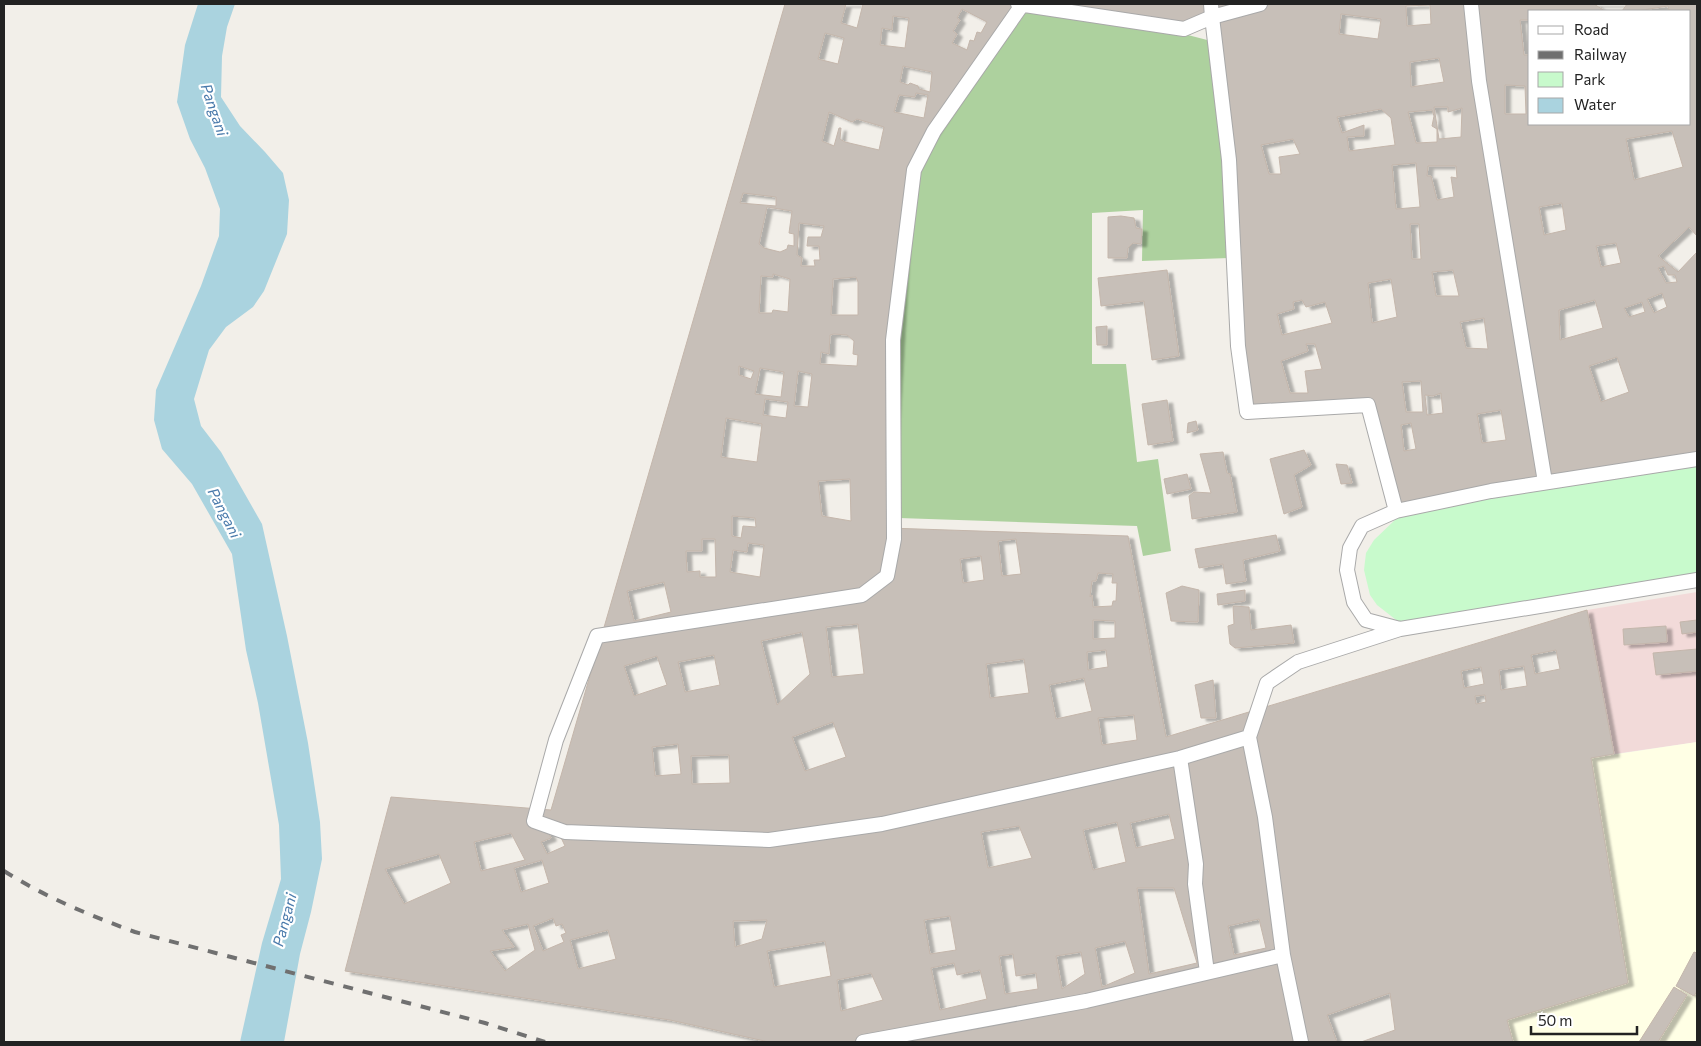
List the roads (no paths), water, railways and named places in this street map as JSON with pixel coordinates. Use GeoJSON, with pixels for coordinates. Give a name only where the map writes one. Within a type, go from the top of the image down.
{"type":"FeatureCollection","features":[{"type":"Feature","properties":{"kind":"street"},"geometry":{"type":"LineString","coordinates":[[1249,737],[1180,758],[882,824],[769,840],[565,832],[534,821],[556,740],[597,636],[862,595],[887,576],[894,539],[893,340],[914,170],[934,131],[1020,4],[1184,29],[1212,10],[1260,4]]}},
{"type":"Feature","properties":{"kind":"street"},"geometry":{"type":"LineString","coordinates":[[1471,4],[1479,80],[1545,482]]}},
{"type":"Feature","properties":{"kind":"street"},"geometry":{"type":"LineString","coordinates":[[1212,10],[1229,160],[1238,346],[1248,412],[1368,405],[1396,511]]}},
{"type":"Feature","properties":{"kind":"street"},"geometry":{"type":"LineString","coordinates":[[1400,629],[1366,620],[1354,602],[1347,570],[1350,548],[1362,526],[1396,511],[1492,491],[1697,459]]}},
{"type":"Feature","properties":{"kind":"street"},"geometry":{"type":"LineString","coordinates":[[1301,1042],[1283,955],[1265,817],[1249,737],[1268,683],[1298,662],[1400,629],[1697,580]]}},
{"type":"Feature","properties":{"kind":"street"},"geometry":{"type":"LineString","coordinates":[[1180,758],[1196,864],[1195,884],[1207,972]]}},
{"type":"Feature","properties":{"kind":"street"},"geometry":{"type":"LineString","coordinates":[[863,1042],[1086,1001],[1283,955]]}},
{"type":"Feature","properties":{"kind":"water","name":"Pangani"},"geometry":{"type":"Polygon","coordinates":[[[198,4],[235,4],[227,27],[222,56],[221,97],[240,126],[283,173],[289,200],[287,234],[264,291],[253,307],[226,327],[209,350],[194,399],[201,426],[221,452],[262,524],[308,743],[320,822],[322,859],[300,954],[284,1042],[240,1042],[262,943],[281,879],[279,825],[258,703],[246,650],[232,554],[192,484],[162,449],[154,420],[156,390],[201,286],[219,236],[220,209],[205,168],[190,139],[177,102],[185,45],[198,4]]]}},
{"type":"Feature","properties":{"kind":"railway"},"geometry":{"type":"LineString","coordinates":[[4,871],[68,905],[135,932],[485,1023],[545,1042]]}}]}
